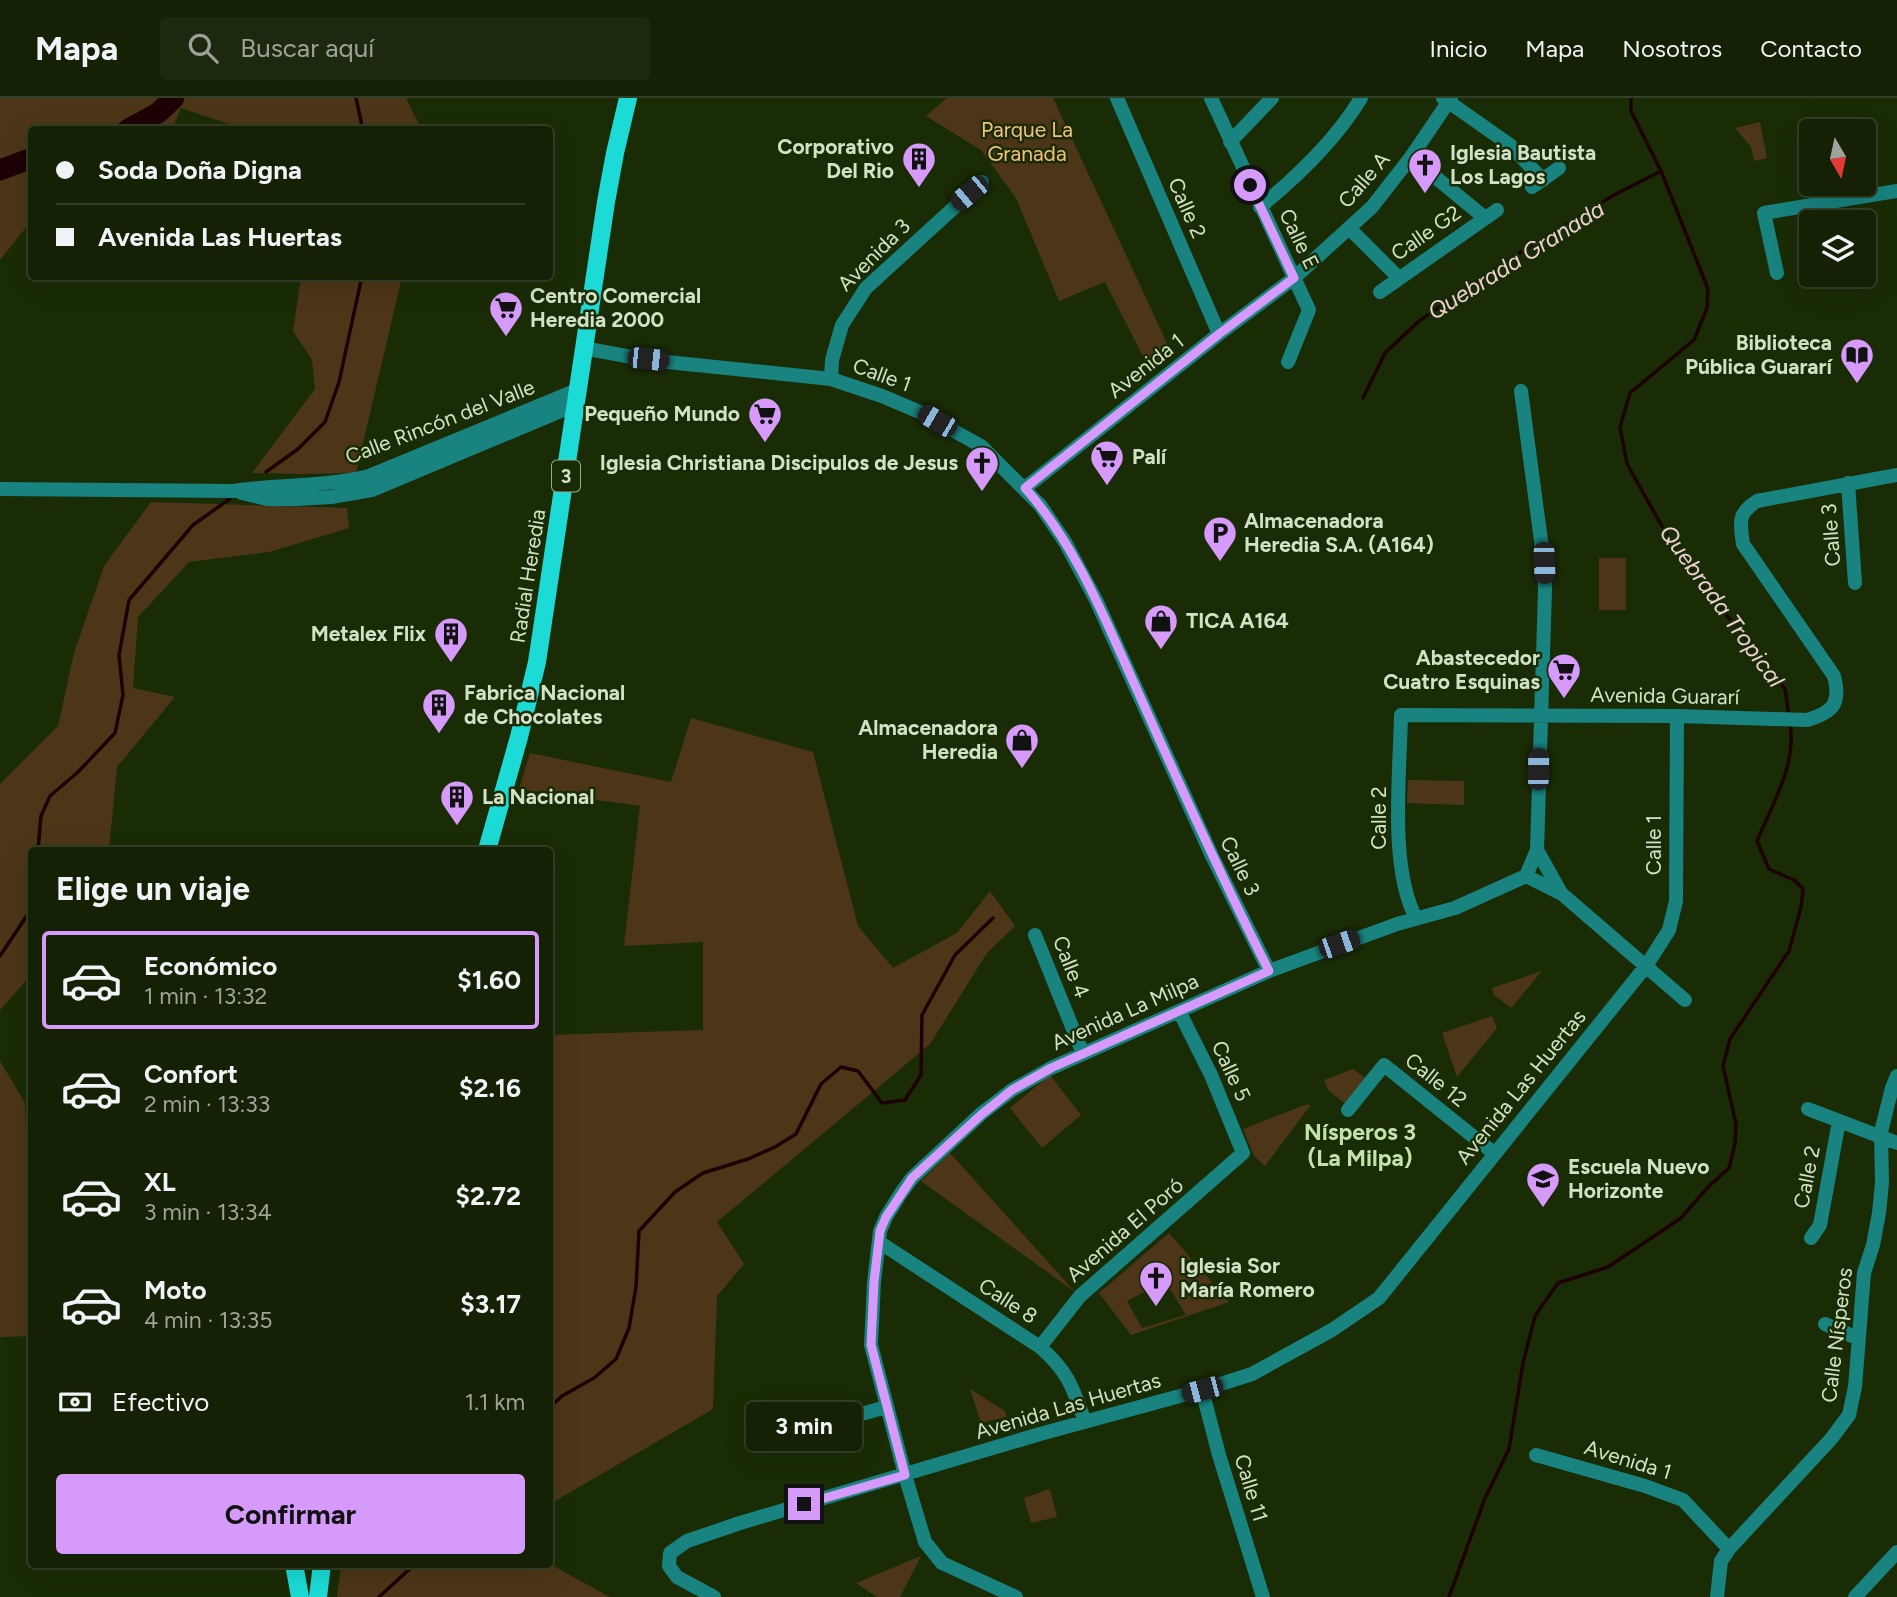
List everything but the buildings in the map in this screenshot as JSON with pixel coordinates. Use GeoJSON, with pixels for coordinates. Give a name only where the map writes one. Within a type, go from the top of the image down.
{"type":"FeatureCollection","features":[{"type":"Feature","properties":{"kind":"main road","name":"Radial Heredia"},"geometry":{"type":"LineString","coordinates":[[488,847],[537,662],[564,493],[583,348],[615,153],[628,98]]}},
{"type":"Feature","properties":{"kind":"main road"},"geometry":{"type":"LineString","coordinates":[[296,1568],[300,1597]]}},
{"type":"Feature","properties":{"kind":"main road"},"geometry":{"type":"LineString","coordinates":[[300,1597],[303,1568]]}},
{"type":"Feature","properties":{"kind":"main road"},"geometry":{"type":"LineString","coordinates":[[318,1597],[322,1568]]}},
{"type":"Feature","properties":{"kind":"street","name":"Calle 2"},"geometry":{"type":"LineString","coordinates":[[1116,98],[1219,334]]}},
{"type":"Feature","properties":{"kind":"street","name":"Calle E"},"geometry":{"type":"LineString","coordinates":[[1211,98],[1309,310],[1288,362]]}},
{"type":"Feature","properties":{"kind":"street"},"geometry":{"type":"LineString","coordinates":[[1230,142],[1272,98]]}},
{"type":"Feature","properties":{"kind":"street"},"geometry":{"type":"LineString","coordinates":[[1260,207],[1289,184],[1325,146],[1361,98]]}},
{"type":"Feature","properties":{"kind":"street"},"geometry":{"type":"LineString","coordinates":[[1448,99],[1510,145],[1538,184],[1559,168]]}},
{"type":"Feature","properties":{"kind":"street","name":"Calle A"},"geometry":{"type":"LineString","coordinates":[[1294,278],[1372,207],[1411,157],[1448,99]]}},
{"type":"Feature","properties":{"kind":"street","name":"Calle G2"},"geometry":{"type":"LineString","coordinates":[[1380,292],[1491,214],[1411,157]]}},
{"type":"Feature","properties":{"kind":"street","name":"Avenida 3"},"geometry":{"type":"LineString","coordinates":[[831,379],[832,360],[842,325],[866,288],[982,182]]}},
{"type":"Feature","properties":{"kind":"street"},"geometry":{"type":"LineString","coordinates":[[1777,273],[1765,214],[1897,191]]}},
{"type":"Feature","properties":{"kind":"street"},"geometry":{"type":"LineString","coordinates":[[1349,228],[1399,278]]}},
{"type":"Feature","properties":{"kind":"street","name":"Avenida 1"},"geometry":{"type":"LineString","coordinates":[[1025,488],[1294,278]]}},
{"type":"Feature","properties":{"kind":"street","name":"Calle 1"},"geometry":{"type":"LineString","coordinates":[[583,348],[648,359],[831,379],[922,413],[981,446],[1025,488],[1066,542],[1096,600],[1177,777]]}},
{"type":"Feature","properties":{"kind":"street"},"geometry":{"type":"LineString","coordinates":[[1521,391],[1544,563],[1545,589],[1539,715],[1537,850],[1526,876],[1562,894],[1685,1000]]}},
{"type":"Feature","properties":{"kind":"street","name":"Calle Rincón del Valle"},"geometry":{"type":"LineString","coordinates":[[0,489],[233,491],[267,486],[326,484],[369,476],[576,397]]}},
{"type":"Feature","properties":{"kind":"street","name":"Avenida Guararí"},"geometry":{"type":"LineString","coordinates":[[1401,715],[1677,716],[1807,720],[1822,716],[1833,707],[1839,693],[1834,676],[1743,544],[1740,522],[1744,510],[1757,501],[1897,475]]}},
{"type":"Feature","properties":{"kind":"street","name":"Calle 3"},"geometry":{"type":"LineString","coordinates":[[1848,484],[1855,583]]}},
{"type":"Feature","properties":{"kind":"street","name":"Calle 2"},"geometry":{"type":"LineString","coordinates":[[1401,715],[1399,857],[1402,881],[1416,918]]}},
{"type":"Feature","properties":{"kind":"street","name":"Calle 1"},"geometry":{"type":"LineString","coordinates":[[1646,966],[1669,930],[1676,901],[1677,716]]}},
{"type":"Feature","properties":{"kind":"street","name":"Calle 3"},"geometry":{"type":"LineString","coordinates":[[1177,777],[1219,871],[1269,971]]}},
{"type":"Feature","properties":{"kind":"street"},"geometry":{"type":"LineString","coordinates":[[1537,850],[1562,894]]}},
{"type":"Feature","properties":{"kind":"street","name":"Avenida La Milpa"},"geometry":{"type":"LineString","coordinates":[[1016,1597],[942,1563],[925,1542],[905,1475],[871,1345],[879,1242],[886,1217],[901,1193],[912,1178],[956,1137],[1012,1090],[1051,1068],[1269,971],[1416,918],[1455,908],[1526,876]]}},
{"type":"Feature","properties":{"kind":"street","name":"Calle 4"},"geometry":{"type":"LineString","coordinates":[[1035,935],[1083,1054]]}},
{"type":"Feature","properties":{"kind":"street","name":"Avenida Las Huertas"},"geometry":{"type":"LineString","coordinates":[[713,1597],[677,1577],[669,1566],[670,1553],[687,1541],[740,1523],[1252,1374],[1332,1330],[1379,1298],[1646,966]]}},
{"type":"Feature","properties":{"kind":"street","name":"Calle 5"},"geometry":{"type":"LineString","coordinates":[[1180,1011],[1243,1149]]}},
{"type":"Feature","properties":{"kind":"street","name":"Calle 12"},"geometry":{"type":"LineString","coordinates":[[1348,1110],[1384,1065],[1495,1154]]}},
{"type":"Feature","properties":{"kind":"street","name":"Calle Nísperos"},"geometry":{"type":"LineString","coordinates":[[1717,1597],[1721,1561],[1729,1549],[1831,1439],[1849,1415],[1855,1387],[1864,1273],[1873,1245],[1880,1203],[1881,1137],[1885,1112],[1897,1076]]}},
{"type":"Feature","properties":{"kind":"street"},"geometry":{"type":"LineString","coordinates":[[1808,1109],[1897,1143]]}},
{"type":"Feature","properties":{"kind":"street","name":"Calle 2"},"geometry":{"type":"LineString","coordinates":[[1811,1238],[1819,1225],[1839,1121]]}},
{"type":"Feature","properties":{"kind":"street","name":"Avenida El Poró"},"geometry":{"type":"LineString","coordinates":[[1040,1347],[1080,1296],[1241,1156],[1243,1149]]}},
{"type":"Feature","properties":{"kind":"street","name":"Calle 8"},"geometry":{"type":"LineString","coordinates":[[879,1242],[1040,1347],[1072,1383],[1084,1422]]}},
{"type":"Feature","properties":{"kind":"street"},"geometry":{"type":"LineString","coordinates":[[1825,1324],[1857,1338]]}},
{"type":"Feature","properties":{"kind":"street","name":"Calle 11"},"geometry":{"type":"LineString","coordinates":[[1202,1390],[1263,1597]]}},
{"type":"Feature","properties":{"kind":"street"},"geometry":{"type":"LineString","coordinates":[[764,1442],[886,1407]]}},
{"type":"Feature","properties":{"kind":"street","name":"Avenida 1"},"geometry":{"type":"LineString","coordinates":[[1536,1455],[1645,1486],[1683,1500],[1729,1549]]}},
{"type":"Feature","properties":{"kind":"street"},"geometry":{"type":"LineString","coordinates":[[1855,1597],[1897,1552]]}},
{"type":"Feature","properties":{"kind":"green space"},"geometry":{"type":"Polygon","coordinates":[[[0,98],[406,98],[420,126],[235,126],[181,108],[173,126],[28,126],[28,225],[0,260],[0,98]]]}},
{"type":"Feature","properties":{"kind":"green space","name":"Parque La Granada"},"geometry":{"type":"Polygon","coordinates":[[[947,98],[1053,98],[1173,356],[1150,370],[1105,282],[1059,301],[1016,198],[981,150],[926,116],[947,98]]]}},
{"type":"Feature","properties":{"kind":"green space"},"geometry":{"type":"Polygon","coordinates":[[[1760,122],[1767,158],[1754,161],[1751,147],[1735,128],[1760,122]]]}},
{"type":"Feature","properties":{"kind":"green space"},"geometry":{"type":"Polygon","coordinates":[[[301,280],[401,280],[356,473],[252,473],[315,389],[312,360],[293,331],[301,280]]]}},
{"type":"Feature","properties":{"kind":"green space"},"geometry":{"type":"Polygon","coordinates":[[[151,502],[347,508],[349,528],[269,552],[189,562],[138,617],[133,688],[175,697],[117,767],[109,847],[28,847],[28,978],[0,1010],[0,784],[58,726],[74,653],[104,566],[151,502]]]}},
{"type":"Feature","properties":{"kind":"green space"},"geometry":{"type":"Polygon","coordinates":[[[1599,558],[1626,558],[1626,610],[1599,610],[1599,558]]]}},
{"type":"Feature","properties":{"kind":"green space"},"geometry":{"type":"Polygon","coordinates":[[[691,718],[813,752],[858,926],[893,968],[957,933],[990,891],[1015,926],[987,953],[930,1044],[717,1222],[744,1264],[717,1296],[713,1409],[553,1502],[553,1035],[703,1030],[703,942],[624,946],[640,806],[519,789],[530,753],[671,782],[691,718]]]}},
{"type":"Feature","properties":{"kind":"green space"},"geometry":{"type":"Polygon","coordinates":[[[1408,780],[1464,781],[1464,805],[1407,803],[1408,780]]]}},
{"type":"Feature","properties":{"kind":"green space"},"geometry":{"type":"Polygon","coordinates":[[[1542,971],[1511,1008],[1494,995],[1492,988],[1542,971]]]}},
{"type":"Feature","properties":{"kind":"green space"},"geometry":{"type":"Polygon","coordinates":[[[1492,1016],[1497,1028],[1457,1077],[1442,1033],[1492,1016]]]}},
{"type":"Feature","properties":{"kind":"green space"},"geometry":{"type":"Polygon","coordinates":[[[0,1061],[25,1103],[28,1336],[0,1337],[0,1061]]]}},
{"type":"Feature","properties":{"kind":"green space"},"geometry":{"type":"Polygon","coordinates":[[[1353,1069],[1368,1080],[1348,1106],[1328,1090],[1324,1080],[1353,1069]]]}},
{"type":"Feature","properties":{"kind":"green space"},"geometry":{"type":"Polygon","coordinates":[[[1050,1075],[1081,1115],[1042,1148],[1010,1108],[1050,1075]]]}},
{"type":"Feature","properties":{"kind":"green space"},"geometry":{"type":"Polygon","coordinates":[[[1308,1104],[1310,1106],[1265,1166],[1254,1156],[1243,1129],[1308,1104]]]}},
{"type":"Feature","properties":{"kind":"green space"},"geometry":{"type":"Polygon","coordinates":[[[950,1153],[1075,1292],[921,1181],[950,1153]]]}},
{"type":"Feature","properties":{"kind":"green space"},"geometry":{"type":"Polygon","coordinates":[[[1169,1233],[1229,1302],[1131,1335],[1099,1293],[1169,1233]],[[1165,1281],[1127,1301],[1142,1328],[1186,1315],[1165,1281]]]}},
{"type":"Feature","properties":{"kind":"green space"},"geometry":{"type":"Polygon","coordinates":[[[970,1389],[1005,1411],[1006,1417],[981,1423],[970,1389]]]}},
{"type":"Feature","properties":{"kind":"green space"},"geometry":{"type":"Polygon","coordinates":[[[1050,1489],[1057,1517],[1031,1523],[1024,1498],[1050,1489]]]}},
{"type":"Feature","properties":{"kind":"green space"},"geometry":{"type":"Polygon","coordinates":[[[921,1556],[900,1597],[877,1597],[856,1583],[921,1556]]]}},
{"type":"Feature","properties":{"kind":"green space"},"geometry":{"type":"Polygon","coordinates":[[[553,1566],[610,1597],[337,1597],[341,1568],[553,1568],[553,1566]]]}},
{"type":"Feature","properties":{"kind":"waterway"},"geometry":{"type":"LineString","coordinates":[[134,126],[158,113],[174,98]]}},
{"type":"Feature","properties":{"kind":"waterway"},"geometry":{"type":"LineString","coordinates":[[356,98],[362,126]]}},
{"type":"Feature","properties":{"kind":"waterway","name":"Quebrada Tropical"},"geometry":{"type":"LineString","coordinates":[[1631,98],[1631,111],[1661,171],[1708,289],[1707,308],[1694,340],[1630,393],[1620,427],[1627,464],[1676,551],[1785,689],[1789,717]]}},
{"type":"Feature","properties":{"kind":"waterway"},"geometry":{"type":"LineString","coordinates":[[0,170],[28,160]]}},
{"type":"Feature","properties":{"kind":"waterway","name":"Quebrada Granada"},"geometry":{"type":"LineString","coordinates":[[1363,398],[1385,353],[1418,322],[1508,260],[1614,195],[1661,171]]}},
{"type":"Feature","properties":{"kind":"waterway"},"geometry":{"type":"LineString","coordinates":[[266,472],[298,449],[325,422],[339,382],[361,280]]}},
{"type":"Feature","properties":{"kind":"waterway"},"geometry":{"type":"LineString","coordinates":[[38,847],[41,816],[50,796],[78,772],[115,733],[123,695],[119,655],[129,600],[193,525],[231,498]]}},
{"type":"Feature","properties":{"kind":"waterway","name":"Quebrada Tropical"},"geometry":{"type":"LineString","coordinates":[[1449,1597],[1485,1498],[1509,1449],[1523,1363],[1535,1316],[1558,1283],[1608,1267],[1681,1218],[1729,1168],[1735,1144],[1736,1124],[1723,1066],[1730,1039],[1789,951],[1801,907],[1803,889],[1794,880],[1769,869],[1757,841],[1787,769],[1790,724]]}},
{"type":"Feature","properties":{"kind":"waterway"},"geometry":{"type":"LineString","coordinates":[[0,956],[28,914]]}},
{"type":"Feature","properties":{"kind":"waterway","name":"Quebrada Granada"},"geometry":{"type":"LineString","coordinates":[[553,1404],[594,1378],[616,1359],[629,1328],[636,1287],[639,1231],[675,1192],[703,1173],[748,1159],[796,1134],[821,1084],[841,1067],[858,1071],[882,1103],[905,1100],[921,1075],[922,1015],[955,955],[993,918]]}},
{"type":"Feature","properties":{"kind":"waterway","name":"Quebrada Granada"},"geometry":{"type":"LineString","coordinates":[[379,1597],[411,1568]]}},
{"type":"Feature","properties":{"kind":"place","name":"Corporativo Del Rio"},"geometry":{"type":"Point","coordinates":[919,189]}},
{"type":"Feature","properties":{"kind":"place","name":"Iglesia Bautista Los Lagos"},"geometry":{"type":"Point","coordinates":[1425,195]}},
{"type":"Feature","properties":{"kind":"place","name":"Centro Comercial Heredia 2000"},"geometry":{"type":"Point","coordinates":[506,338]}},
{"type":"Feature","properties":{"kind":"place","name":"Biblioteca Pública Guararí"},"geometry":{"type":"Point","coordinates":[1857,385]}},
{"type":"Feature","properties":{"kind":"place","name":"Pequeño Mundo"},"geometry":{"type":"Point","coordinates":[765,444]}},
{"type":"Feature","properties":{"kind":"place","name":"Palí"},"geometry":{"type":"Point","coordinates":[1107,487]}},
{"type":"Feature","properties":{"kind":"place","name":"Iglesia Christiana Discipulos de Jesus"},"geometry":{"type":"Point","coordinates":[982,493]}},
{"type":"Feature","properties":{"kind":"place","name":"Almacenadora Heredia S.A. (A164)"},"geometry":{"type":"Point","coordinates":[1220,563]}},
{"type":"Feature","properties":{"kind":"place","name":"TICA A164"},"geometry":{"type":"Point","coordinates":[1161,651]}},
{"type":"Feature","properties":{"kind":"place","name":"Metalex Flix"},"geometry":{"type":"Point","coordinates":[451,664]}},
{"type":"Feature","properties":{"kind":"place","name":"Abastecedor Cuatro Esquinas"},"geometry":{"type":"Point","coordinates":[1564,700]}},
{"type":"Feature","properties":{"kind":"place","name":"Fabrica Nacional de Chocolates"},"geometry":{"type":"Point","coordinates":[439,735]}},
{"type":"Feature","properties":{"kind":"place","name":"Almacenadora Heredia"},"geometry":{"type":"Point","coordinates":[1022,770]}},
{"type":"Feature","properties":{"kind":"place","name":"La Nacional"},"geometry":{"type":"Point","coordinates":[457,827]}},
{"type":"Feature","properties":{"kind":"place","name":"Escuela Nuevo Horizonte"},"geometry":{"type":"Point","coordinates":[1543,1209]}},
{"type":"Feature","properties":{"kind":"place","name":"Iglesia Sor María Romero"},"geometry":{"type":"Point","coordinates":[1156,1308]}},
{"type":"Feature","properties":{"kind":"district","name":"Nísperos 3 (La Milpa)"},"geometry":{"type":"Point","coordinates":[1360,1145]}},
{"type":"Feature","properties":{"kind":"route"},"geometry":{"type":"LineString","coordinates":[[804,1504],[905,1475],[871,1345],[871,1320],[880,1231],[912,1178],[1012,1090],[1051,1068],[1269,971],[1212,856],[1096,600],[1066,542],[1025,488],[1294,278],[1250,185]]}}]}
